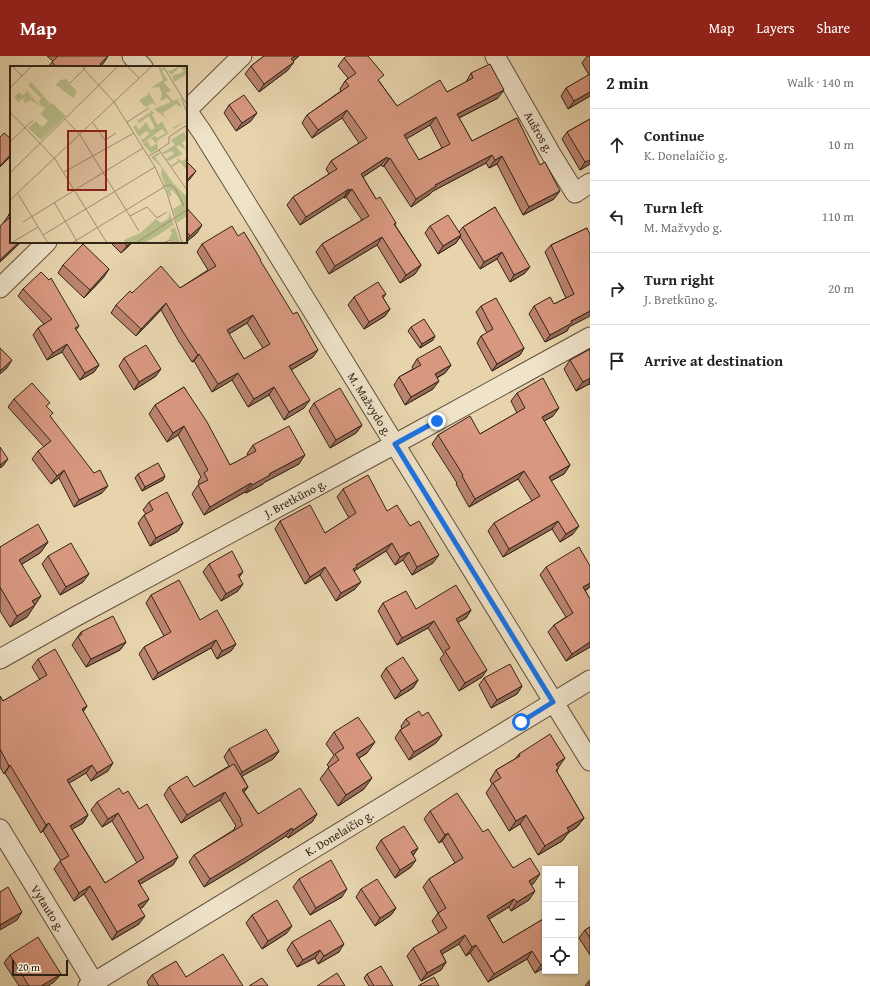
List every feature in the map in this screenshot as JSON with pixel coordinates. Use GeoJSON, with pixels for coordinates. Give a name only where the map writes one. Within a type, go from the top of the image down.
{"type":"FeatureCollection","features":[{"type":"Feature","properties":{"kind":"street"},"geometry":{"type":"LineString","coordinates":[[132,56],[142,66]]}},
{"type":"Feature","properties":{"kind":"street"},"geometry":{"type":"LineString","coordinates":[[187,109],[242,56]]}},
{"type":"Feature","properties":{"kind":"street","name":"Aušros g."},"geometry":{"type":"LineString","coordinates":[[495,56],[574,192],[590,183]]}},
{"type":"Feature","properties":{"kind":"street","name":"M. Mažvydo g."},"geometry":{"type":"LineString","coordinates":[[187,112],[251,210],[590,761]]}},
{"type":"Feature","properties":{"kind":"street"},"geometry":{"type":"LineString","coordinates":[[0,288],[46,243]]}},
{"type":"Feature","properties":{"kind":"street","name":"J. Bretkūno g."},"geometry":{"type":"LineString","coordinates":[[0,659],[590,337]]}},
{"type":"Feature","properties":{"kind":"street","name":"K. Donelaičio g."},"geometry":{"type":"LineString","coordinates":[[93,985],[590,680]]}},
{"type":"Feature","properties":{"kind":"street","name":"Vytauto g."},"geometry":{"type":"LineString","coordinates":[[0,829],[93,985]]}},
{"type":"Feature","properties":{"kind":"building"},"geometry":{"type":"Polygon","coordinates":[[[58,56],[108,56],[100,64],[102,66],[56,66],[52,62],[58,56]]]}},
{"type":"Feature","properties":{"kind":"building"},"geometry":{"type":"Polygon","coordinates":[[[264,56],[295,56],[291,59],[294,62],[264,84],[251,66],[264,56]]]}},
{"type":"Feature","properties":{"kind":"building"},"geometry":{"type":"Polygon","coordinates":[[[347,56],[368,56],[384,75],[378,80],[397,106],[440,80],[447,92],[473,78],[471,73],[490,64],[504,90],[457,114],[472,141],[517,118],[540,165],[545,162],[560,191],[529,207],[502,156],[495,160],[492,155],[435,185],[436,186],[416,199],[390,158],[388,159],[387,157],[361,174],[376,199],[380,197],[396,223],[394,224],[421,265],[406,275],[382,237],[335,266],[322,244],[369,216],[352,189],[349,189],[306,217],[293,197],[337,169],[331,161],[367,138],[347,110],[318,130],[307,115],[349,86],[345,81],[356,73],[344,58],[347,56]],[[436,117],[404,135],[419,160],[450,144],[436,117]]]}},
{"type":"Feature","properties":{"kind":"building"},"geometry":{"type":"Polygon","coordinates":[[[590,74],[590,92],[574,101],[566,88],[590,74]]]}},
{"type":"Feature","properties":{"kind":"building"},"geometry":{"type":"Polygon","coordinates":[[[244,95],[257,113],[242,123],[229,105],[244,95]]]}},
{"type":"Feature","properties":{"kind":"building"},"geometry":{"type":"Polygon","coordinates":[[[590,119],[590,160],[585,162],[567,132],[590,119]]]}},
{"type":"Feature","properties":{"kind":"building"},"geometry":{"type":"Polygon","coordinates":[[[4,133],[10,138],[10,155],[0,166],[0,137],[4,133]]]}},
{"type":"Feature","properties":{"kind":"building"},"geometry":{"type":"Polygon","coordinates":[[[187,162],[196,171],[187,180],[187,162]]]}},
{"type":"Feature","properties":{"kind":"building"},"geometry":{"type":"Polygon","coordinates":[[[495,207],[530,267],[514,275],[502,252],[484,262],[463,227],[495,207]]]}},
{"type":"Feature","properties":{"kind":"building"},"geometry":{"type":"Polygon","coordinates":[[[187,208],[202,225],[190,236],[187,232],[187,208]]]}},
{"type":"Feature","properties":{"kind":"building"},"geometry":{"type":"Polygon","coordinates":[[[448,215],[461,235],[443,246],[430,226],[448,215]]]}},
{"type":"Feature","properties":{"kind":"building"},"geometry":{"type":"Polygon","coordinates":[[[10,217],[10,243],[18,243],[0,260],[0,226],[10,217]]]}},
{"type":"Feature","properties":{"kind":"building"},"geometry":{"type":"Polygon","coordinates":[[[232,226],[238,236],[244,232],[293,314],[297,312],[318,350],[289,366],[310,400],[289,412],[274,387],[254,399],[238,373],[218,384],[183,332],[166,303],[141,329],[116,305],[130,291],[132,293],[161,266],[180,288],[216,266],[202,244],[232,226]],[[253,315],[227,330],[244,359],[270,344],[253,315]]]}},
{"type":"Feature","properties":{"kind":"building"},"geometry":{"type":"Polygon","coordinates":[[[587,228],[590,235],[590,311],[571,321],[572,323],[550,335],[534,306],[550,297],[554,304],[574,294],[551,245],[587,228]]]}},
{"type":"Feature","properties":{"kind":"building"},"geometry":{"type":"Polygon","coordinates":[[[83,244],[109,269],[90,290],[63,265],[83,244]]]}},
{"type":"Feature","properties":{"kind":"building"},"geometry":{"type":"Polygon","coordinates":[[[41,272],[49,280],[51,278],[79,326],[75,328],[99,365],[85,373],[67,344],[53,353],[38,328],[52,319],[23,289],[41,272]]]}},
{"type":"Feature","properties":{"kind":"building"},"geometry":{"type":"Polygon","coordinates":[[[378,282],[386,294],[382,296],[390,309],[369,322],[354,297],[378,282]]]}},
{"type":"Feature","properties":{"kind":"building"},"geometry":{"type":"Polygon","coordinates":[[[496,298],[524,348],[497,364],[481,336],[493,329],[481,306],[496,298]]]}},
{"type":"Feature","properties":{"kind":"building"},"geometry":{"type":"Polygon","coordinates":[[[424,319],[435,336],[422,344],[411,327],[424,319]]]}},
{"type":"Feature","properties":{"kind":"building"},"geometry":{"type":"Polygon","coordinates":[[[146,345],[161,369],[139,382],[124,358],[146,345]]]}},
{"type":"Feature","properties":{"kind":"building"},"geometry":{"type":"Polygon","coordinates":[[[440,346],[451,365],[435,374],[439,381],[411,397],[399,377],[421,365],[417,359],[440,346]]]}},
{"type":"Feature","properties":{"kind":"building"},"geometry":{"type":"Polygon","coordinates":[[[0,348],[12,360],[0,371],[0,348]]]}},
{"type":"Feature","properties":{"kind":"building"},"geometry":{"type":"Polygon","coordinates":[[[590,349],[590,378],[583,382],[570,360],[590,349]]]}},
{"type":"Feature","properties":{"kind":"building"},"geometry":{"type":"Polygon","coordinates":[[[543,378],[559,408],[542,417],[570,465],[549,477],[579,526],[566,534],[558,521],[509,549],[494,523],[540,496],[524,471],[475,499],[462,476],[463,475],[438,435],[470,416],[480,434],[525,408],[517,393],[543,378]]]}},
{"type":"Feature","properties":{"kind":"building"},"geometry":{"type":"Polygon","coordinates":[[[32,383],[50,403],[46,406],[53,413],[50,416],[94,473],[100,470],[108,486],[79,500],[64,470],[57,476],[38,451],[51,441],[14,399],[32,383]]]}},
{"type":"Feature","properties":{"kind":"building"},"geometry":{"type":"Polygon","coordinates":[[[184,387],[207,422],[230,465],[256,451],[253,445],[289,426],[305,455],[252,485],[251,483],[210,507],[198,485],[208,480],[204,473],[208,470],[184,426],[173,433],[155,405],[184,387]]]}},
{"type":"Feature","properties":{"kind":"building"},"geometry":{"type":"Polygon","coordinates":[[[340,388],[362,425],[336,440],[314,403],[340,388]]]}},
{"type":"Feature","properties":{"kind":"building"},"geometry":{"type":"Polygon","coordinates":[[[0,447],[8,459],[0,465],[0,447]]]}},
{"type":"Feature","properties":{"kind":"building"},"geometry":{"type":"Polygon","coordinates":[[[158,463],[165,476],[145,487],[138,474],[158,463]]]}},
{"type":"Feature","properties":{"kind":"building"},"geometry":{"type":"Polygon","coordinates":[[[368,475],[387,511],[397,505],[410,526],[419,521],[439,555],[417,567],[409,552],[400,557],[392,543],[356,565],[357,567],[353,569],[361,582],[341,593],[325,567],[310,577],[280,521],[310,505],[325,533],[356,513],[343,489],[368,475]]]}},
{"type":"Feature","properties":{"kind":"building"},"geometry":{"type":"Polygon","coordinates":[[[167,492],[183,523],[156,538],[144,515],[153,510],[149,502],[167,492]]]}},
{"type":"Feature","properties":{"kind":"building"},"geometry":{"type":"Polygon","coordinates":[[[38,524],[48,542],[19,560],[41,596],[32,601],[35,605],[17,616],[0,587],[0,547],[38,524]]]}},
{"type":"Feature","properties":{"kind":"building"},"geometry":{"type":"Polygon","coordinates":[[[71,543],[89,574],[66,587],[48,556],[71,543]]]}},
{"type":"Feature","properties":{"kind":"building"},"geometry":{"type":"Polygon","coordinates":[[[579,547],[590,566],[590,583],[583,587],[590,599],[590,642],[572,654],[554,625],[573,613],[546,567],[579,547]]]}},
{"type":"Feature","properties":{"kind":"building"},"geometry":{"type":"Polygon","coordinates":[[[232,551],[243,572],[238,575],[243,584],[226,594],[209,564],[232,551]]]}},
{"type":"Feature","properties":{"kind":"building"},"geometry":{"type":"Polygon","coordinates":[[[179,580],[200,620],[217,610],[236,644],[222,651],[216,640],[158,673],[144,647],[171,632],[151,595],[179,580]]]}},
{"type":"Feature","properties":{"kind":"building"},"geometry":{"type":"Polygon","coordinates":[[[456,585],[471,610],[456,619],[487,670],[465,683],[445,651],[450,648],[434,621],[402,638],[383,603],[406,591],[416,609],[456,585]]]}},
{"type":"Feature","properties":{"kind":"building"},"geometry":{"type":"Polygon","coordinates":[[[113,616],[126,642],[91,659],[78,637],[82,634],[81,632],[113,616]]]}},
{"type":"Feature","properties":{"kind":"building"},"geometry":{"type":"Polygon","coordinates":[[[55,649],[87,706],[82,709],[113,763],[97,773],[92,765],[67,780],[88,815],[70,826],[105,883],[144,858],[118,813],[108,819],[97,802],[119,788],[123,794],[128,791],[139,809],[147,804],[178,857],[138,881],[149,899],[138,905],[145,916],[117,932],[90,886],[79,893],[60,861],[69,856],[49,823],[46,825],[0,749],[0,696],[3,701],[47,675],[38,659],[55,649]]]}},
{"type":"Feature","properties":{"kind":"building"},"geometry":{"type":"Polygon","coordinates":[[[403,657],[418,680],[401,691],[386,668],[403,657]]]}},
{"type":"Feature","properties":{"kind":"building"},"geometry":{"type":"Polygon","coordinates":[[[510,664],[522,686],[497,700],[484,678],[510,664]]]}},
{"type":"Feature","properties":{"kind":"building"},"geometry":{"type":"Polygon","coordinates":[[[419,711],[422,716],[428,712],[442,735],[414,752],[400,730],[410,724],[406,719],[419,711]]]}},
{"type":"Feature","properties":{"kind":"building"},"geometry":{"type":"Polygon","coordinates":[[[358,717],[375,742],[356,754],[372,778],[346,795],[328,768],[339,760],[335,754],[344,748],[334,732],[358,717]]]}},
{"type":"Feature","properties":{"kind":"building"},"geometry":{"type":"Polygon","coordinates":[[[266,729],[279,751],[242,772],[229,749],[266,729]]]}},
{"type":"Feature","properties":{"kind":"building"},"geometry":{"type":"Polygon","coordinates":[[[550,734],[565,758],[556,764],[559,768],[556,770],[584,818],[567,828],[569,831],[545,846],[526,815],[516,821],[493,783],[501,778],[496,770],[520,756],[519,754],[550,734]]]}},
{"type":"Feature","properties":{"kind":"building"},"geometry":{"type":"Polygon","coordinates":[[[234,764],[248,787],[242,790],[258,814],[300,788],[317,814],[293,830],[292,828],[210,879],[194,855],[243,825],[240,820],[241,819],[225,792],[187,815],[169,787],[187,776],[194,787],[234,764]]]}},
{"type":"Feature","properties":{"kind":"building"},"geometry":{"type":"Polygon","coordinates":[[[457,793],[483,832],[488,829],[513,868],[530,858],[540,874],[529,881],[535,891],[517,902],[514,899],[487,916],[503,943],[542,920],[542,964],[532,951],[494,974],[476,945],[472,947],[465,935],[440,951],[446,962],[427,973],[413,948],[447,928],[438,913],[446,908],[429,879],[463,858],[448,833],[445,835],[430,811],[457,793]]]}},
{"type":"Feature","properties":{"kind":"building"},"geometry":{"type":"Polygon","coordinates":[[[404,826],[418,848],[411,852],[416,860],[400,870],[381,840],[404,826]]]}},
{"type":"Feature","properties":{"kind":"building"},"geometry":{"type":"Polygon","coordinates":[[[331,860],[347,889],[316,908],[299,879],[331,860]]]}},
{"type":"Feature","properties":{"kind":"building"},"geometry":{"type":"Polygon","coordinates":[[[377,879],[396,908],[380,918],[361,889],[377,879]]]}},
{"type":"Feature","properties":{"kind":"building"},"geometry":{"type":"Polygon","coordinates":[[[8,887],[22,912],[0,925],[0,892],[8,887]]]}},
{"type":"Feature","properties":{"kind":"building"},"geometry":{"type":"Polygon","coordinates":[[[277,900],[292,926],[268,941],[252,915],[277,900]]]}},
{"type":"Feature","properties":{"kind":"building"},"geometry":{"type":"Polygon","coordinates":[[[330,920],[344,944],[324,956],[320,950],[303,960],[292,942],[330,920]]]}},
{"type":"Feature","properties":{"kind":"building"},"geometry":{"type":"Polygon","coordinates":[[[590,927],[590,938],[585,930],[590,927]]]}},
{"type":"Feature","properties":{"kind":"building"},"geometry":{"type":"Polygon","coordinates":[[[38,937],[61,974],[41,986],[29,986],[10,955],[38,937]]]}},
{"type":"Feature","properties":{"kind":"building"},"geometry":{"type":"Polygon","coordinates":[[[223,954],[243,986],[159,986],[152,975],[176,961],[186,977],[223,954]]]}},
{"type":"Feature","properties":{"kind":"building"},"geometry":{"type":"Polygon","coordinates":[[[381,966],[393,986],[374,986],[367,974],[381,966]]]}},
{"type":"Feature","properties":{"kind":"building"},"geometry":{"type":"Polygon","coordinates":[[[337,973],[345,986],[317,986],[337,973]]]}},
{"type":"Feature","properties":{"kind":"building"},"geometry":{"type":"Polygon","coordinates":[[[434,977],[439,986],[418,986],[434,977]]]}},
{"type":"Feature","properties":{"kind":"building"},"geometry":{"type":"Polygon","coordinates":[[[262,978],[268,986],[249,986],[262,978]]]}},
{"type":"Feature","properties":{"kind":"route"},"geometry":{"type":"LineString","coordinates":[[437,421],[395,444],[553,702],[521,722]]}}]}
